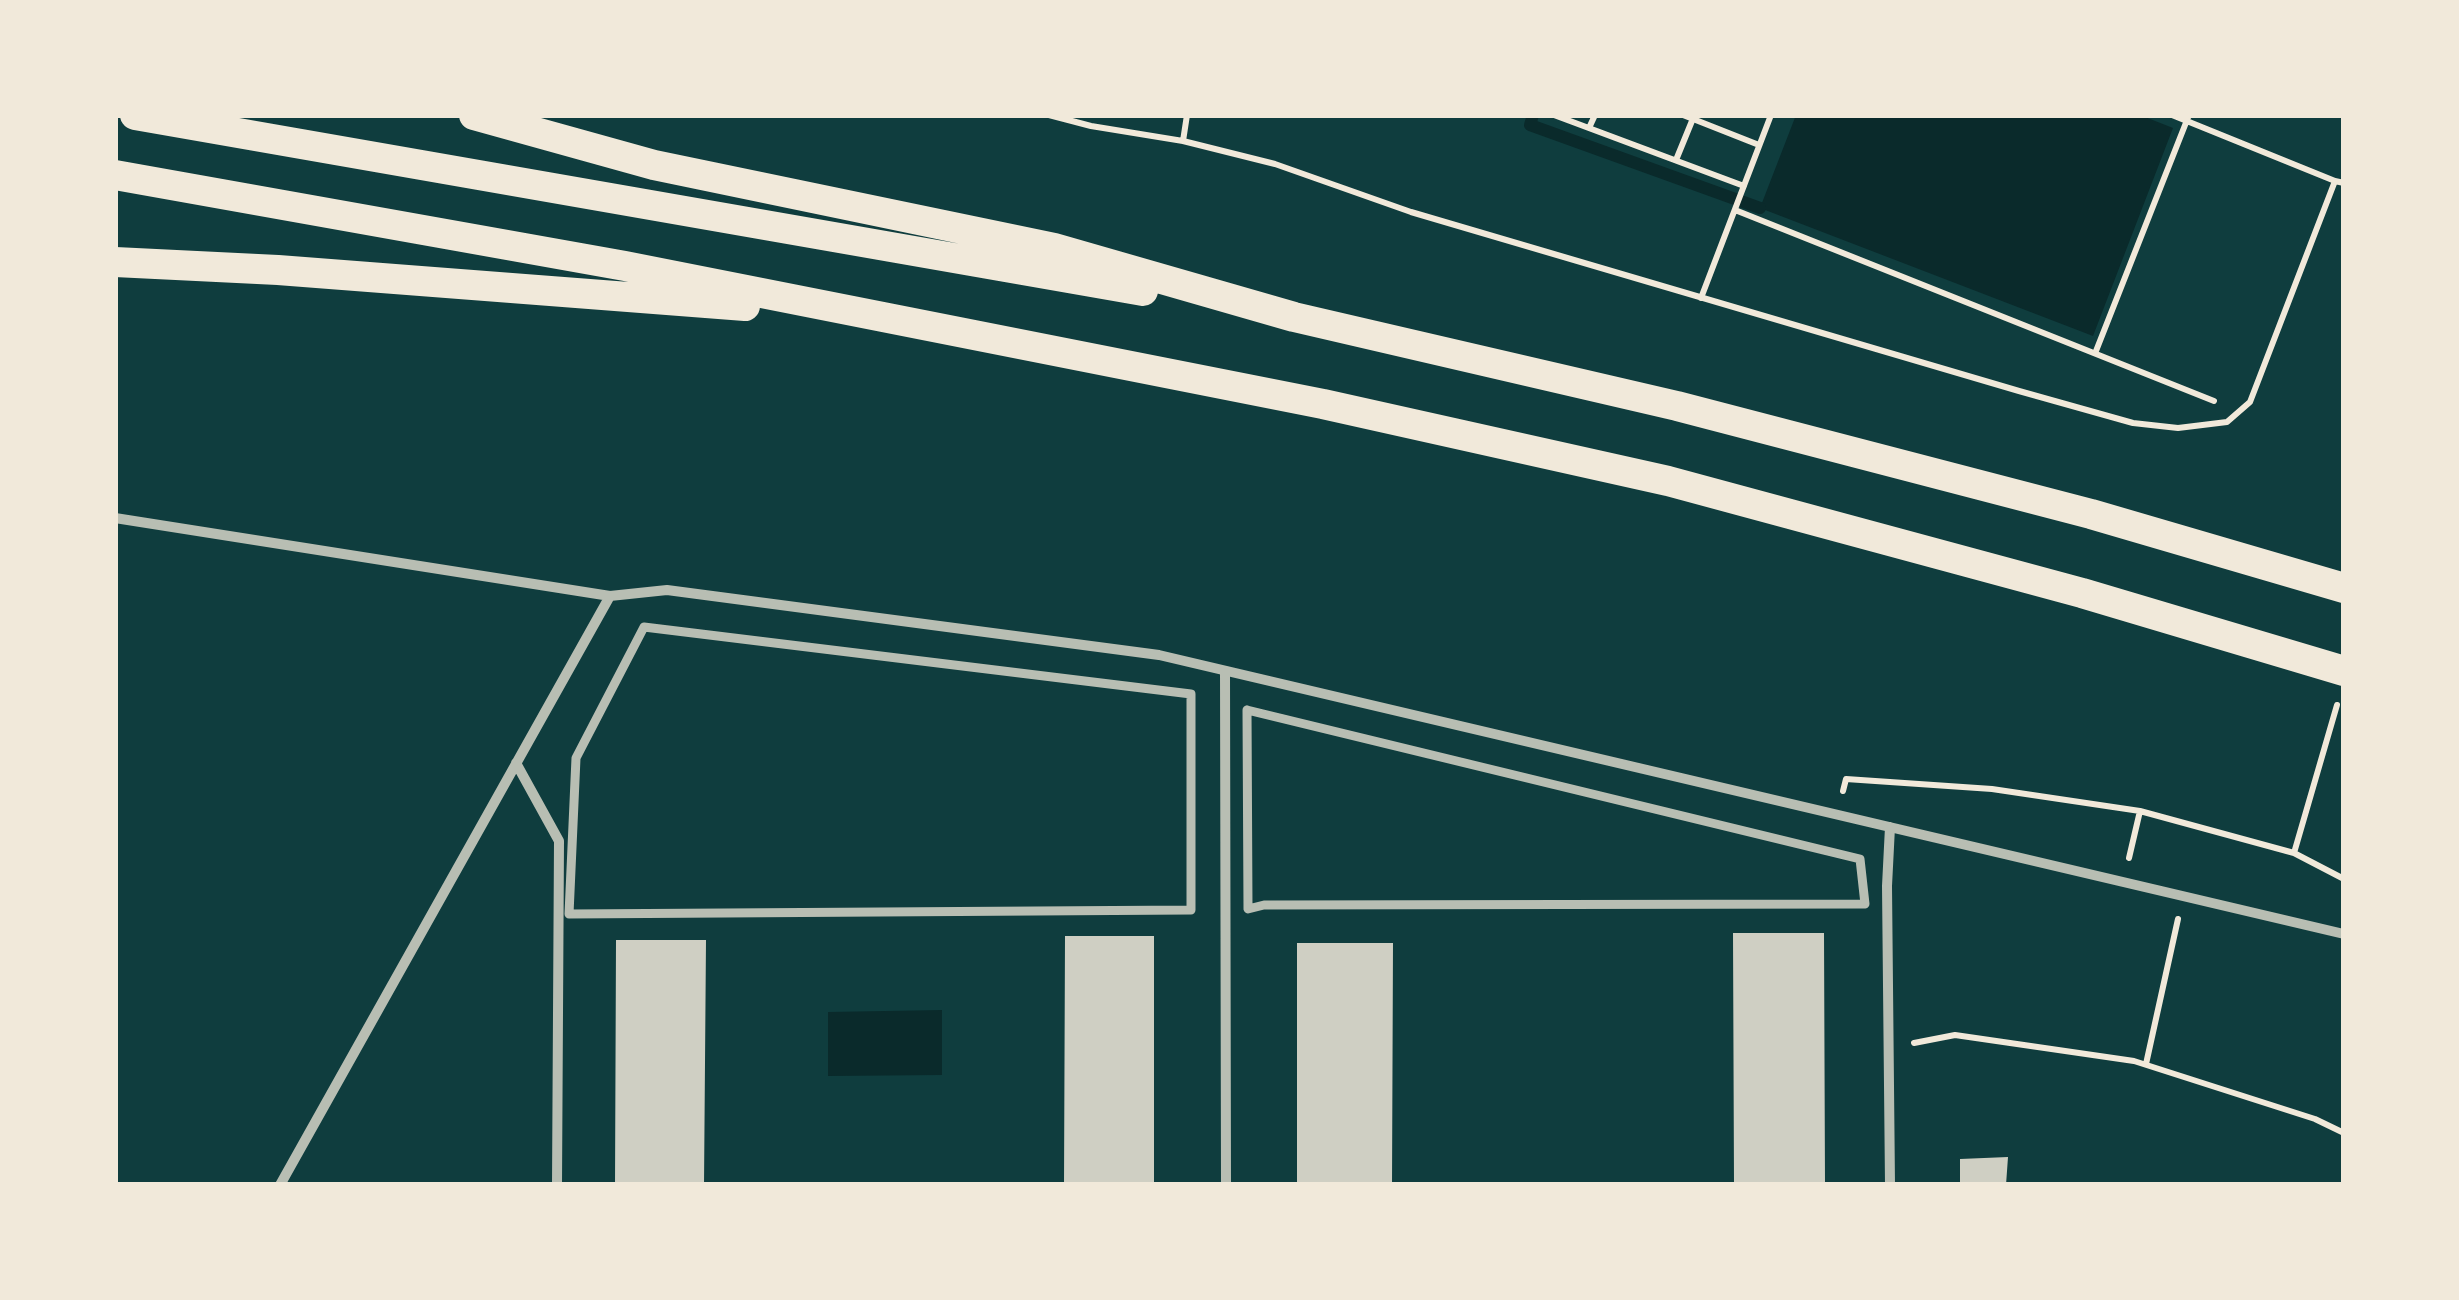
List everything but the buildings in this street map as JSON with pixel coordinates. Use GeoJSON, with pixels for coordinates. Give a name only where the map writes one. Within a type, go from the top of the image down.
{"type":"FeatureCollection","features":[{"type":"Feature","properties":{"kind":"highway"},"geometry":{"type":"LineString","coordinates":[[134,115],[1294,317]]}},
{"type":"Feature","properties":{"kind":"highway"},"geometry":{"type":"LineString","coordinates":[[474,115],[654,166],[1054,248],[1294,317],[1677,406],[2091,514],[2344,588]]}},
{"type":"Feature","properties":{"kind":"highway"},"geometry":{"type":"LineString","coordinates":[[115,176],[910,320],[1323,404],[1668,482],[2082,592],[2342,684]]}},
{"type":"Feature","properties":{"kind":"highway"},"geometry":{"type":"LineString","coordinates":[[115,262],[618,295],[910,320]]}},
{"type":"Feature","properties":{"kind":"street"},"geometry":{"type":"LineString","coordinates":[[115,518],[610,596],[668,590],[1159,655],[2344,934]]}},
{"type":"Feature","properties":{"kind":"street"},"geometry":{"type":"LineString","coordinates":[[280,1185],[610,596]]}},
{"type":"Feature","properties":{"kind":"street"},"geometry":{"type":"LineString","coordinates":[[644,627],[1191,694],[1191,910],[570,914],[576,758],[644,627]]}},
{"type":"Feature","properties":{"kind":"street"},"geometry":{"type":"LineString","coordinates":[[1225,671],[1226,1185]]}},
{"type":"Feature","properties":{"kind":"street"},"geometry":{"type":"LineString","coordinates":[[1247,710],[1860,859],[1865,904],[1264,905],[1248,909],[1247,710]]}},
{"type":"Feature","properties":{"kind":"street"},"geometry":{"type":"LineString","coordinates":[[516,763],[560,841],[557,1185]]}},
{"type":"Feature","properties":{"kind":"street"},"geometry":{"type":"LineString","coordinates":[[1890,827],[1890,1185]]}},
{"type":"Feature","properties":{"kind":"path"},"geometry":{"type":"LineString","coordinates":[[1050,115],[1276,164],[1411,212],[1701,298],[2133,423],[2178,428],[2226,422],[2250,402],[2340,182],[2188,118],[2172,115]]}},
{"type":"Feature","properties":{"kind":"path"},"geometry":{"type":"LineString","coordinates":[[1184,141],[1187,115]]}},
{"type":"Feature","properties":{"kind":"path"},"geometry":{"type":"LineString","coordinates":[[1554,115],[1743,190]]}},
{"type":"Feature","properties":{"kind":"path"},"geometry":{"type":"LineString","coordinates":[[1590,128],[1595,115]]}},
{"type":"Feature","properties":{"kind":"path"},"geometry":{"type":"LineString","coordinates":[[1684,115],[1760,144]]}},
{"type":"Feature","properties":{"kind":"path"},"geometry":{"type":"LineString","coordinates":[[1701,298],[1771,115]]}},
{"type":"Feature","properties":{"kind":"path"},"geometry":{"type":"LineString","coordinates":[[1676,161],[1693,117]]}},
{"type":"Feature","properties":{"kind":"path"},"geometry":{"type":"LineString","coordinates":[[2096,352],[2188,118]]}},
{"type":"Feature","properties":{"kind":"path"},"geometry":{"type":"LineString","coordinates":[[1735,210],[2214,402]]}},
{"type":"Feature","properties":{"kind":"path"},"geometry":{"type":"LineString","coordinates":[[2294,853],[2342,684]]}},
{"type":"Feature","properties":{"kind":"path"},"geometry":{"type":"LineString","coordinates":[[1838,812],[1846,779],[1992,790],[2140,811],[2294,853],[2344,879]]}},
{"type":"Feature","properties":{"kind":"path"},"geometry":{"type":"LineString","coordinates":[[2124,882],[2140,811]]}},
{"type":"Feature","properties":{"kind":"path"},"geometry":{"type":"LineString","coordinates":[[2146,1064],[2184,896]]}},
{"type":"Feature","properties":{"kind":"path"},"geometry":{"type":"LineString","coordinates":[[1888,1048],[1955,1035],[2146,1064],[2314,1119],[2344,1134]]}},
{"type":"Feature","properties":{"kind":"water"},"geometry":{"type":"Polygon","coordinates":[[[1796,115],[2140,115],[2173,128],[2093,336],[1760,208],[1796,115]]]}},
{"type":"Feature","properties":{"kind":"water"},"geometry":{"type":"Polygon","coordinates":[[[942,1010],[942,1075],[828,1076],[828,1012],[942,1010]]]}},
{"type":"Feature","properties":{"kind":"waterway"},"geometry":{"type":"LineString","coordinates":[[1533,115],[1530,125],[1760,208]]}}]}
